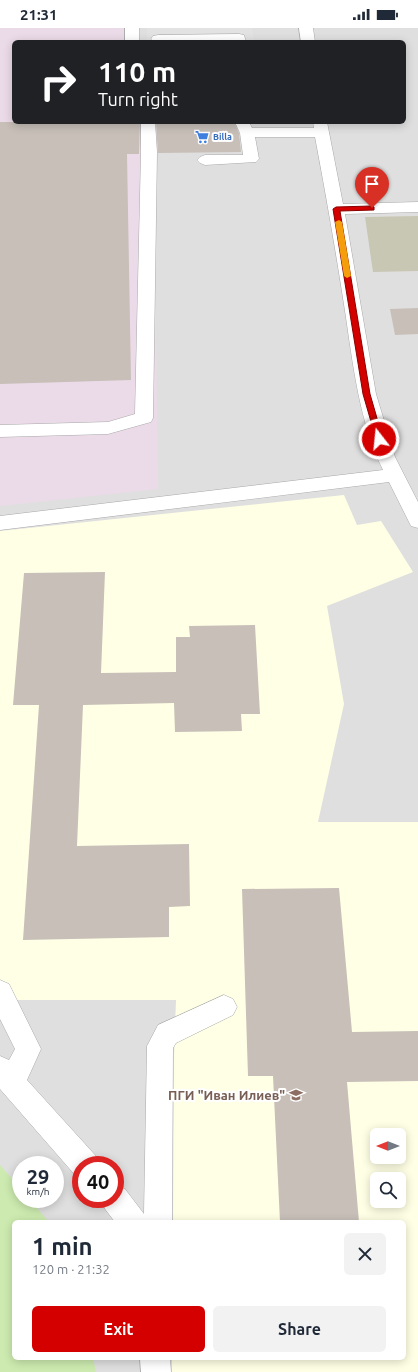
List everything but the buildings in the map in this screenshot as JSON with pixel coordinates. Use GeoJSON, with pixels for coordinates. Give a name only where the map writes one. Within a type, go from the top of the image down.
{"type":"FeatureCollection","features":[{"type":"Feature","properties":{"kind":"street"},"geometry":{"type":"LineString","coordinates":[[132,28],[132,40]]}},
{"type":"Feature","properties":{"kind":"street"},"geometry":{"type":"LineString","coordinates":[[306,28],[308,40]]}},
{"type":"Feature","properties":{"kind":"street"},"geometry":{"type":"LineString","coordinates":[[158,36],[239,36]]}},
{"type":"Feature","properties":{"kind":"street"},"geometry":{"type":"LineString","coordinates":[[0,431],[108,428],[144,418],[149,152],[148,124]]}},
{"type":"Feature","properties":{"kind":"street"},"geometry":{"type":"LineString","coordinates":[[205,160],[251,159],[248,126],[321,127],[367,394],[379,439],[418,521]]}},
{"type":"Feature","properties":{"kind":"street"},"geometry":{"type":"LineString","coordinates":[[336,209],[418,207]]}},
{"type":"Feature","properties":{"kind":"street"},"geometry":{"type":"LineString","coordinates":[[0,523],[395,475]]}},
{"type":"Feature","properties":{"kind":"street"},"geometry":{"type":"LineString","coordinates":[[0,992],[28,1049],[25,1058],[6,1075],[77,1156]]}},
{"type":"Feature","properties":{"kind":"street"},"geometry":{"type":"LineString","coordinates":[[158,1220],[160,1046],[167,1034],[224,1006]]}},
{"type":"Feature","properties":{"kind":"street"},"geometry":{"type":"LineString","coordinates":[[122,1208],[131,1220]]}},
{"type":"Feature","properties":{"kind":"street"},"geometry":{"type":"LineString","coordinates":[[156,1360],[156,1372]]}},
{"type":"Feature","properties":{"kind":"shaded area"},"geometry":{"type":"Polygon","coordinates":[[[0,28],[418,28],[418,1372],[0,1372],[0,28]]]}},
{"type":"Feature","properties":{"kind":"shaded area"},"geometry":{"type":"Polygon","coordinates":[[[0,28],[136,28],[137,40],[12,40],[12,124],[153,124],[158,489],[0,506],[0,28]]]}},
{"type":"Feature","properties":{"kind":"shaded area"},"geometry":{"type":"Polygon","coordinates":[[[147,28],[252,28],[254,40],[147,40],[147,28]]]}},
{"type":"Feature","properties":{"kind":"shaded area"},"geometry":{"type":"Polygon","coordinates":[[[418,216],[418,271],[373,272],[365,217],[418,216]]]}},
{"type":"Feature","properties":{"kind":"shaded area"},"geometry":{"type":"Polygon","coordinates":[[[344,495],[357,525],[381,521],[413,572],[327,606],[344,704],[318,822],[418,822],[418,1372],[172,1372],[172,1360],[406,1360],[406,1220],[173,1220],[174,1056],[176,1000],[11,1000],[0,1002],[0,531],[344,495]]]}},
{"type":"Feature","properties":{"kind":"green space"},"geometry":{"type":"Polygon","coordinates":[[[0,1165],[12,1179],[12,1208],[37,1208],[47,1220],[12,1220],[12,1360],[93,1360],[96,1372],[0,1372],[0,1165]]]}},
{"type":"Feature","properties":{"kind":"slow traffic"},"geometry":{"type":"LineString","coordinates":[[339,222],[347,276]]}},
{"type":"Feature","properties":{"kind":"place","name":"Billa"},"geometry":{"type":"Point","coordinates":[202,137]}},
{"type":"Feature","properties":{"kind":"place","name":"ПГИ \"Иван Илиев\""},"geometry":{"type":"Point","coordinates":[296,1095]}},
{"type":"Feature","properties":{"kind":"route"},"geometry":{"type":"LineString","coordinates":[[372,208],[336,209],[367,394],[379,439]]}}]}
